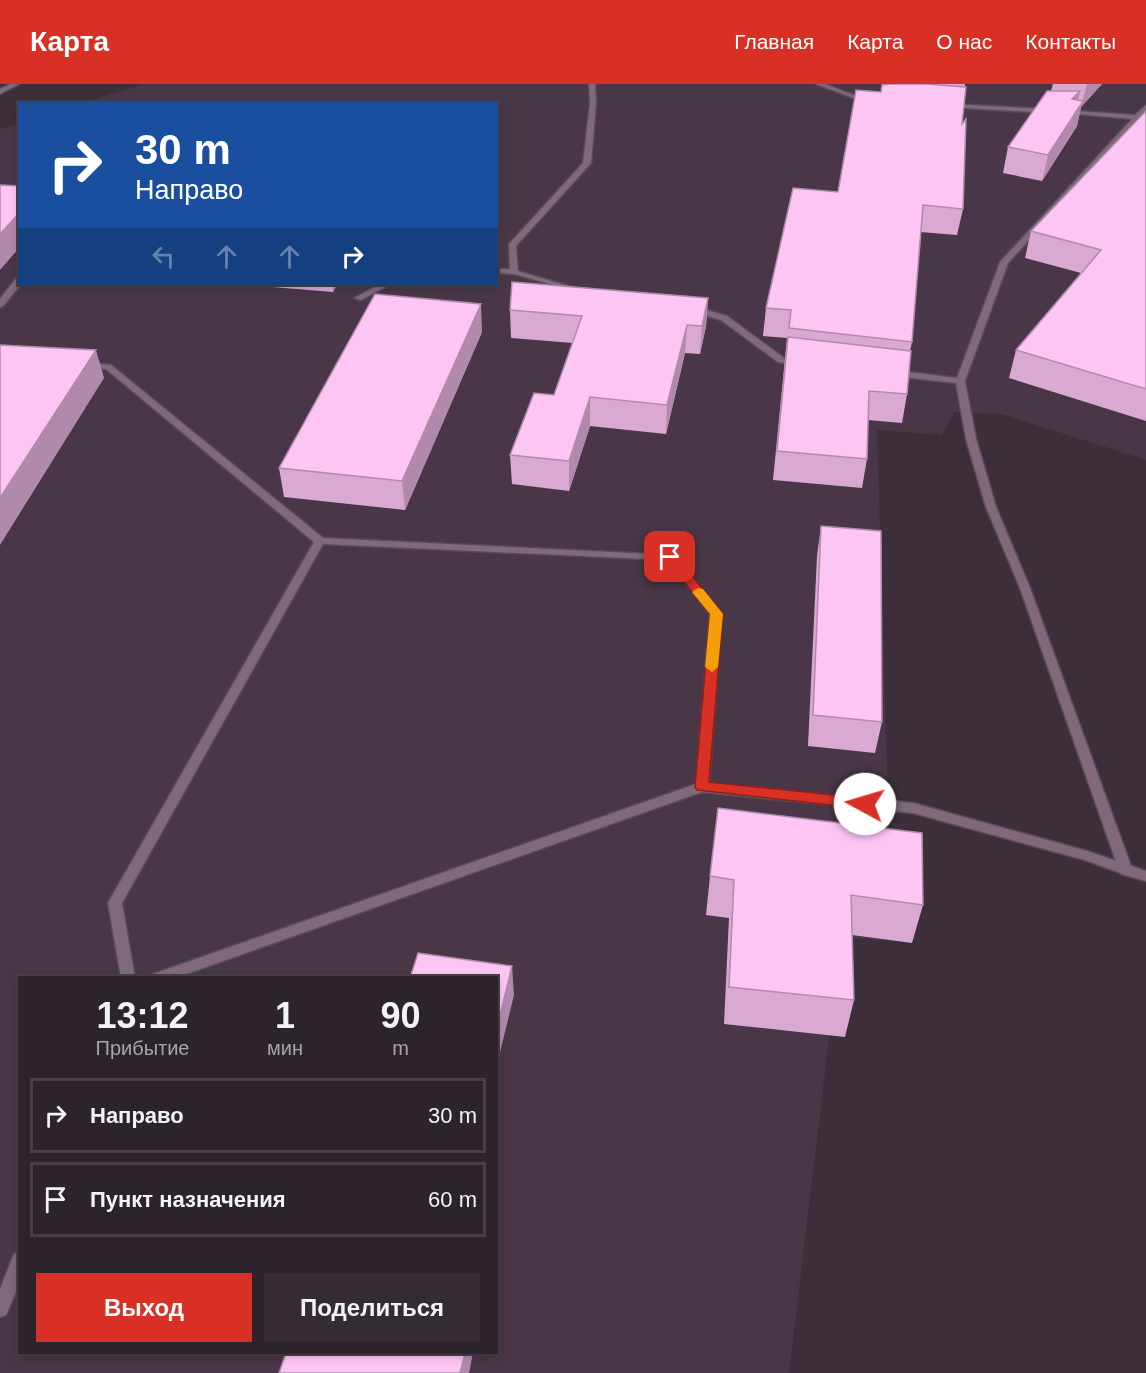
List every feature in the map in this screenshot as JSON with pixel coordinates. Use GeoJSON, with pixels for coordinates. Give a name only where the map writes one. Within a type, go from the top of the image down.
{"type":"FeatureCollection","features":[{"type":"Feature","properties":{"kind":"street"},"geometry":{"type":"LineString","coordinates":[[0,92],[16,84]]}},
{"type":"Feature","properties":{"kind":"street"},"geometry":{"type":"LineString","coordinates":[[514,272],[512,246],[587,164],[593,103],[592,84]]}},
{"type":"Feature","properties":{"kind":"street"},"geometry":{"type":"LineString","coordinates":[[819,84],[876,105]]}},
{"type":"Feature","properties":{"kind":"street"},"geometry":{"type":"LineString","coordinates":[[939,106],[1017,111],[1071,111],[1137,117]]}},
{"type":"Feature","properties":{"kind":"street"},"geometry":{"type":"LineString","coordinates":[[1126,870],[1025,588],[990,507],[971,439],[960,381],[1004,262],[1146,107]]}},
{"type":"Feature","properties":{"kind":"street"},"geometry":{"type":"LineString","coordinates":[[498,271],[514,272],[591,293]]}},
{"type":"Feature","properties":{"kind":"street"},"geometry":{"type":"LineString","coordinates":[[0,304],[18,282]]}},
{"type":"Feature","properties":{"kind":"street"},"geometry":{"type":"LineString","coordinates":[[358,298],[384,285]]}},
{"type":"Feature","properties":{"kind":"street"},"geometry":{"type":"LineString","coordinates":[[680,306],[724,318],[781,360],[814,364]]}},
{"type":"Feature","properties":{"kind":"street"},"geometry":{"type":"LineString","coordinates":[[76,364],[108,367],[320,541],[670,557],[716,614],[702,787]]}},
{"type":"Feature","properties":{"kind":"street"},"geometry":{"type":"LineString","coordinates":[[882,372],[960,381]]}},
{"type":"Feature","properties":{"kind":"street"},"geometry":{"type":"LineString","coordinates":[[128,976],[115,903],[320,541]]}},
{"type":"Feature","properties":{"kind":"street"},"geometry":{"type":"LineString","coordinates":[[164,976],[702,787],[913,808],[1088,856],[1146,876]]}},
{"type":"Feature","properties":{"kind":"street"},"geometry":{"type":"LineString","coordinates":[[0,1309],[18,1265]]}},
{"type":"Feature","properties":{"kind":"shaded area"},"geometry":{"type":"Polygon","coordinates":[[[145,84],[1146,84],[1146,460],[1002,414],[954,412],[942,435],[877,430],[888,806],[901,941],[841,938],[789,1373],[0,1373],[0,129],[18,123],[18,285],[498,285],[498,102],[86,102],[145,84]]]}},
{"type":"Feature","properties":{"kind":"building"},"geometry":{"type":"Polygon","coordinates":[[[882,85],[966,87],[962,124],[966,119],[963,209],[923,205],[912,342],[789,328],[791,310],[766,308],[793,188],[838,192],[856,90],[881,92],[882,85]]]}},
{"type":"Feature","properties":{"kind":"building"},"geometry":{"type":"Polygon","coordinates":[[[1047,91],[1080,91],[1072,99],[1083,101],[1048,155],[1008,147],[1047,91]]]}},
{"type":"Feature","properties":{"kind":"building"},"geometry":{"type":"Polygon","coordinates":[[[1146,111],[1146,389],[1016,350],[1101,250],[1031,231],[1146,111]]]}},
{"type":"Feature","properties":{"kind":"building"},"geometry":{"type":"Polygon","coordinates":[[[0,185],[18,186],[18,214],[0,234],[0,185]]]}},
{"type":"Feature","properties":{"kind":"building"},"geometry":{"type":"Polygon","coordinates":[[[512,282],[708,298],[702,326],[687,325],[667,405],[590,397],[569,461],[510,455],[534,393],[554,395],[582,316],[510,310],[512,282]]]}},
{"type":"Feature","properties":{"kind":"building"},"geometry":{"type":"Polygon","coordinates":[[[375,294],[481,304],[402,481],[279,468],[375,294]]]}},
{"type":"Feature","properties":{"kind":"building"},"geometry":{"type":"Polygon","coordinates":[[[788,337],[911,351],[907,394],[869,391],[867,459],[777,451],[788,337]]]}},
{"type":"Feature","properties":{"kind":"building"},"geometry":{"type":"Polygon","coordinates":[[[0,345],[96,350],[0,498],[0,345]]]}},
{"type":"Feature","properties":{"kind":"building"},"geometry":{"type":"Polygon","coordinates":[[[821,526],[881,531],[882,722],[813,715],[821,526]]]}},
{"type":"Feature","properties":{"kind":"building"},"geometry":{"type":"Polygon","coordinates":[[[718,808],[922,833],[923,905],[851,895],[854,1000],[729,987],[734,880],[710,876],[718,808]]]}},
{"type":"Feature","properties":{"kind":"building"},"geometry":{"type":"Polygon","coordinates":[[[418,953],[512,966],[498,1024],[498,976],[411,976],[418,953]]]}},
{"type":"Feature","properties":{"kind":"building"},"geometry":{"type":"Polygon","coordinates":[[[286,1354],[465,1354],[460,1373],[279,1373],[286,1354]]]}},
{"type":"Feature","properties":{"kind":"slow traffic"},"geometry":{"type":"LineString","coordinates":[[698,592],[716,614],[712,667]]}},
{"type":"Feature","properties":{"kind":"route"},"geometry":{"type":"LineString","coordinates":[[670,557],[716,614],[702,787],[865,804]]}}]}
